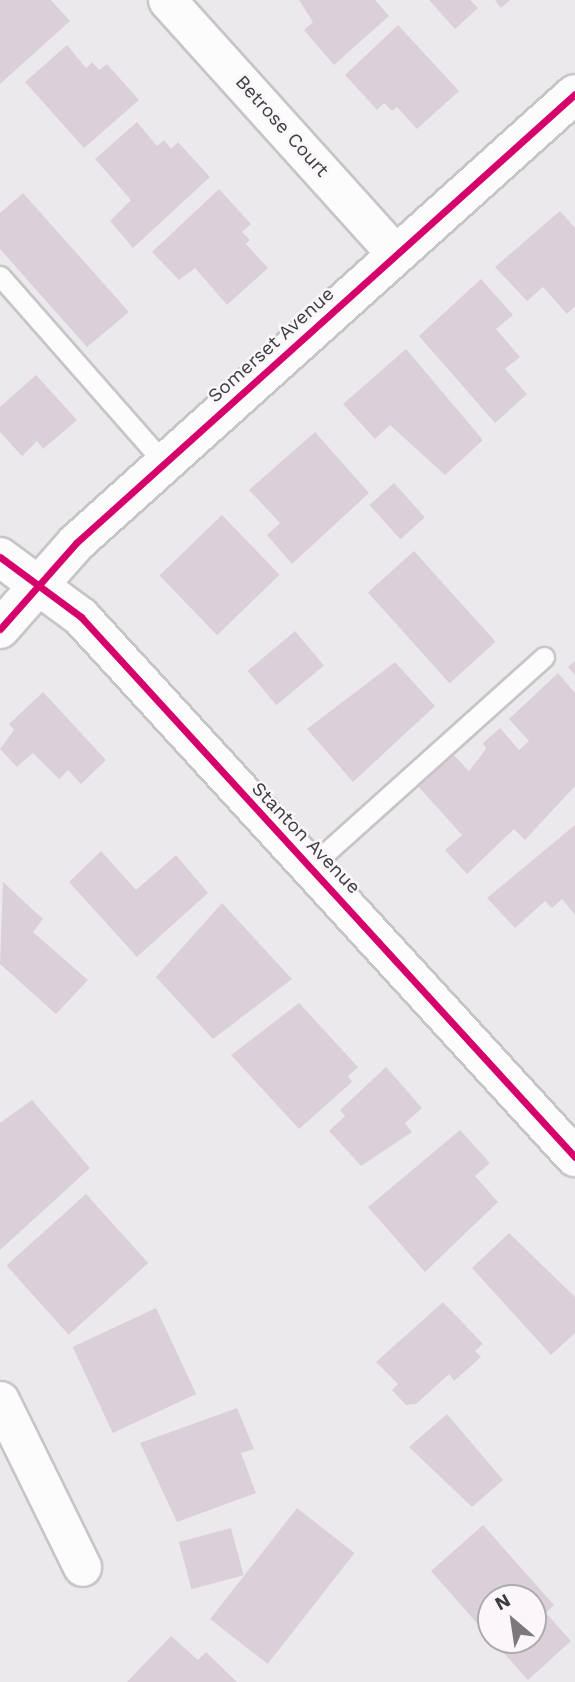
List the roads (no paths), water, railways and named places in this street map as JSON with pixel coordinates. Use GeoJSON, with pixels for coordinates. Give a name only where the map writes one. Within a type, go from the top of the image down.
{"type":"FeatureCollection","features":[{"type":"Feature","properties":{"kind":"street","name":"Betrose Court"},"geometry":{"type":"LineString","coordinates":[[167,0],[396,254]]}},
{"type":"Feature","properties":{"kind":"street","name":"Somerset Avenue"},"geometry":{"type":"LineString","coordinates":[[0,629],[37,582],[164,463],[575,94]]}},
{"type":"Feature","properties":{"kind":"street","name":"Stanton Avenue"},"geometry":{"type":"LineString","coordinates":[[0,557],[37,582],[80,617],[575,1157]]}},
{"type":"Feature","properties":{"kind":"street"},"geometry":{"type":"LineString","coordinates":[[0,1400],[82,1567]]}},
{"type":"Feature","properties":{"kind":"lane"},"geometry":{"type":"LineString","coordinates":[[0,276],[164,463]]}},
{"type":"Feature","properties":{"kind":"lane"},"geometry":{"type":"LineString","coordinates":[[311,866],[544,657]]}}]}
